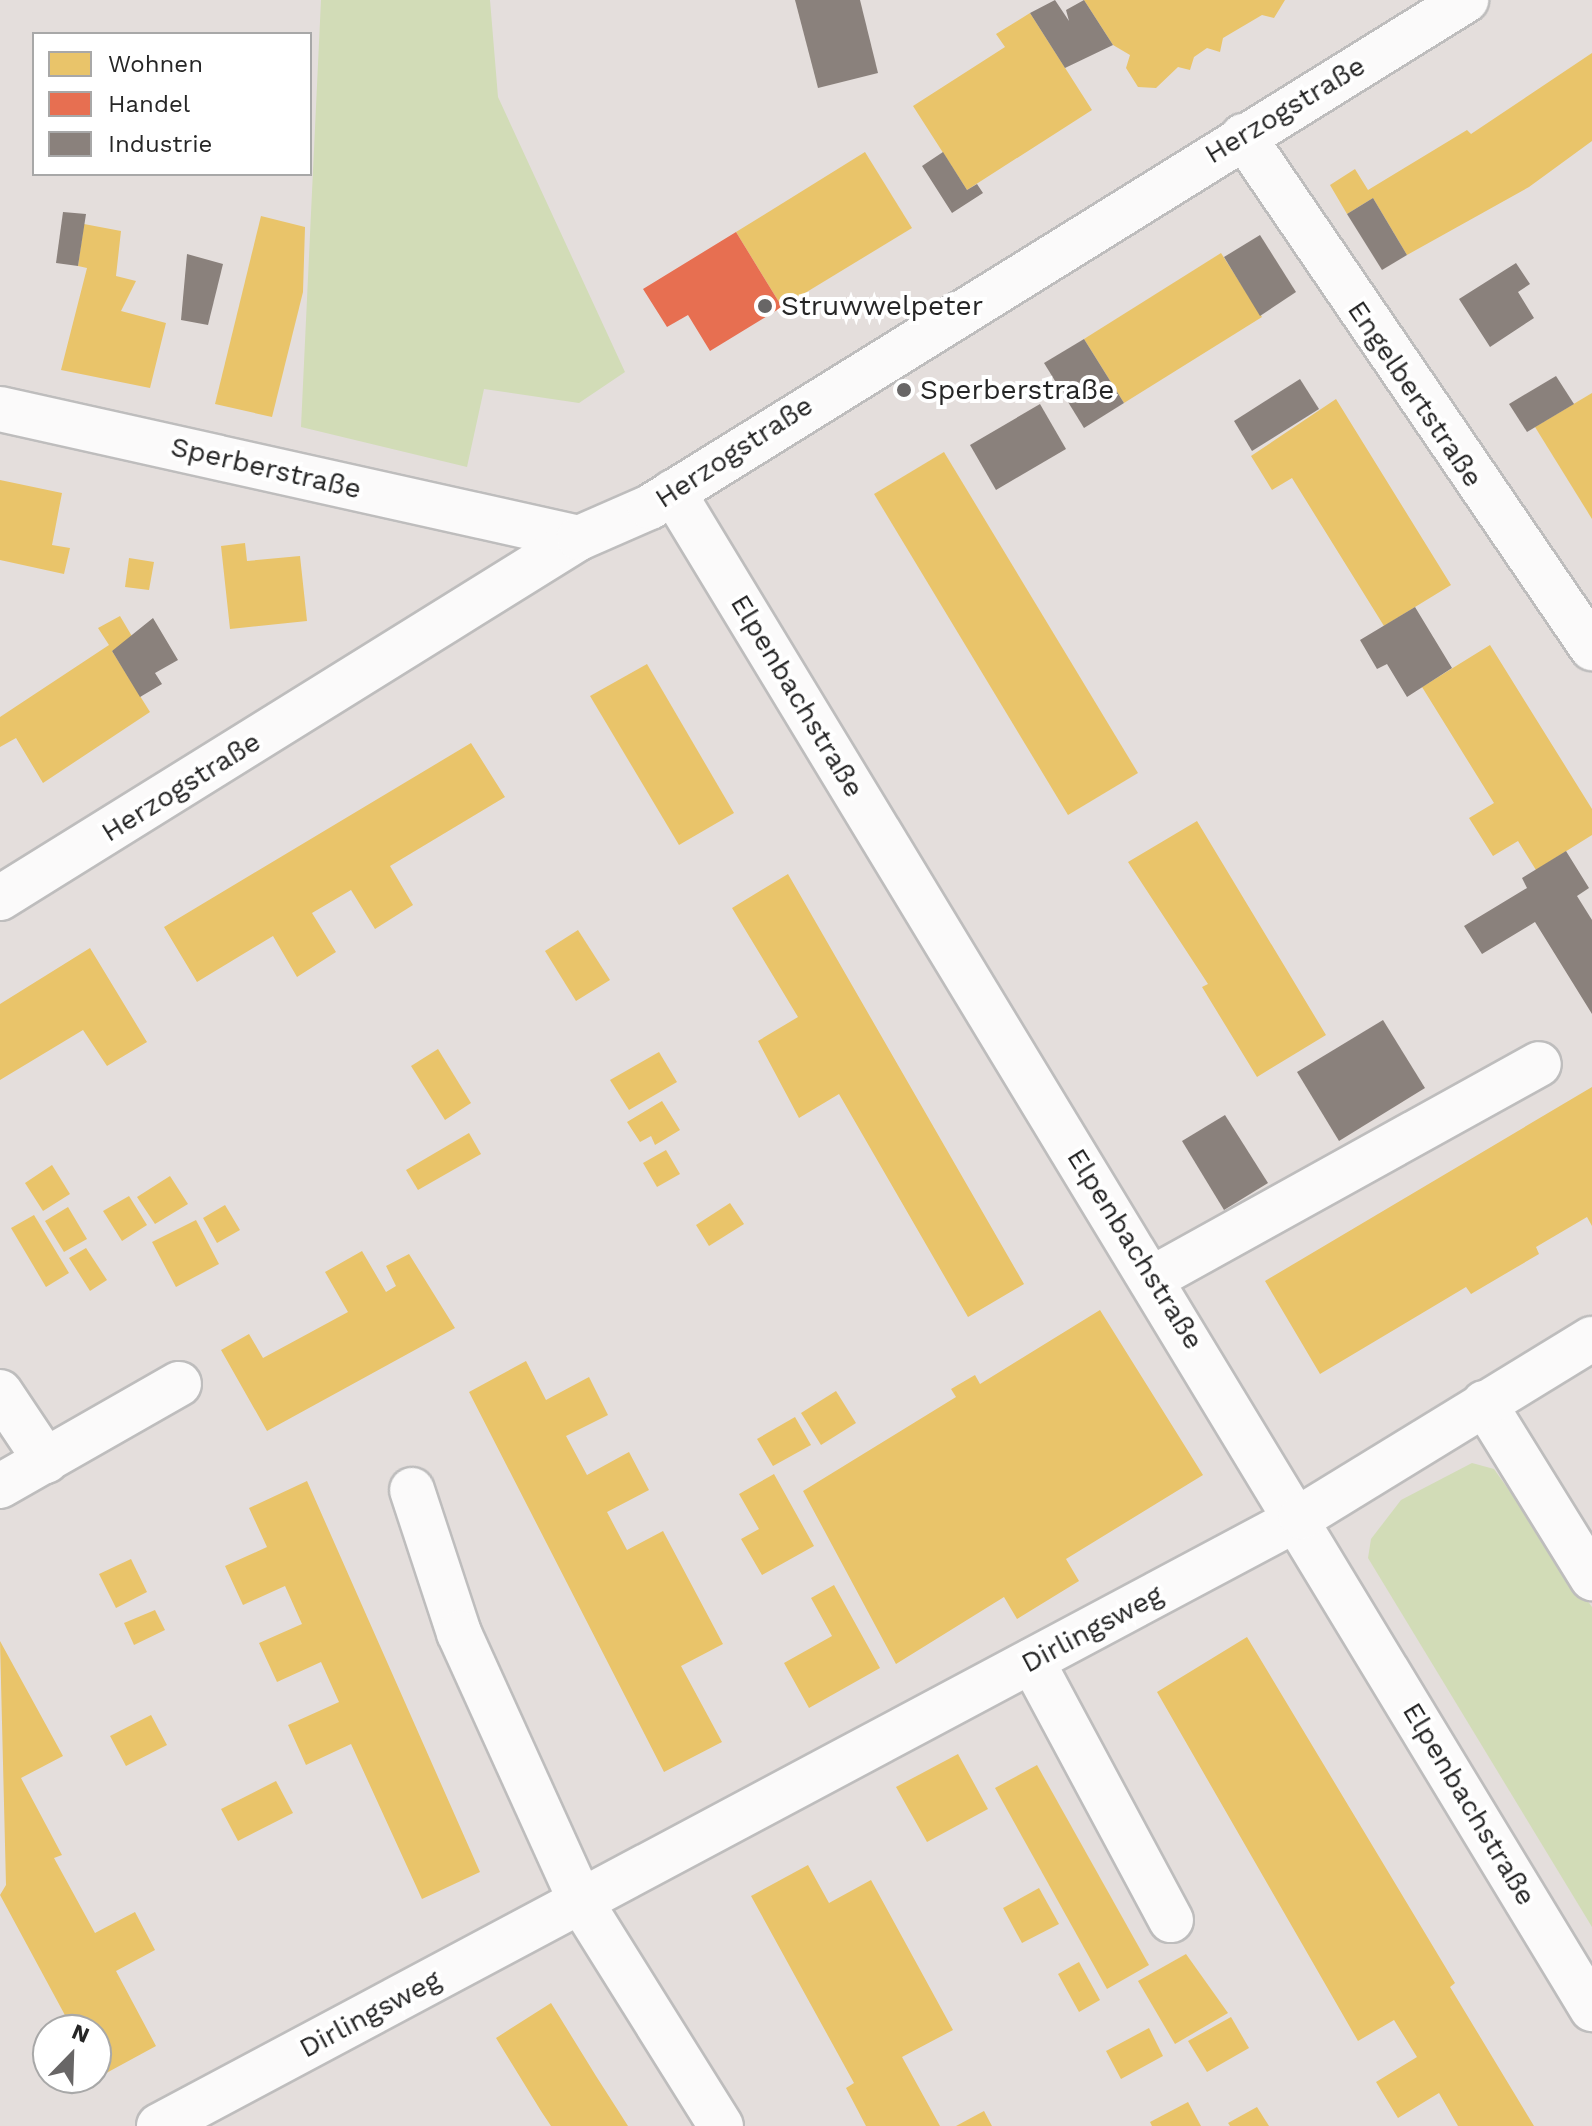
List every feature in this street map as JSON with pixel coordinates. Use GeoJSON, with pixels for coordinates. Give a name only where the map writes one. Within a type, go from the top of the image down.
{"type":"FeatureCollection","features":[{"type":"Feature","properties":{"kind":"street","name":"Herzogstraße"},"geometry":{"type":"LineString","coordinates":[[0,898],[579,538],[673,492],[1466,0]]}},
{"type":"Feature","properties":{"kind":"street","name":"Engelbertstraße"},"geometry":{"type":"LineString","coordinates":[[1243,136],[1592,648]]}},
{"type":"Feature","properties":{"kind":"street","name":"Sperberstraße"},"geometry":{"type":"LineString","coordinates":[[0,409],[579,538]]}},
{"type":"Feature","properties":{"kind":"street","name":"Elpenbachstraße"},"geometry":{"type":"LineString","coordinates":[[673,492],[1301,1517],[1592,2009]]}},
{"type":"Feature","properties":{"kind":"street"},"geometry":{"type":"LineString","coordinates":[[1153,1278],[1539,1064]]}},
{"type":"Feature","properties":{"kind":"street","name":"Dirlingsweg"},"geometry":{"type":"LineString","coordinates":[[159,2126],[1301,1517],[1592,1339]]}},
{"type":"Feature","properties":{"kind":"street"},"geometry":{"type":"LineString","coordinates":[[0,1486],[179,1384]]}},
{"type":"Feature","properties":{"kind":"street"},"geometry":{"type":"LineString","coordinates":[[0,1392],[46,1461]]}},
{"type":"Feature","properties":{"kind":"street"},"geometry":{"type":"LineString","coordinates":[[1484,1403],[1592,1578]]}},
{"type":"Feature","properties":{"kind":"street"},"geometry":{"type":"LineString","coordinates":[[412,1490],[459,1633],[581,1902],[721,2126]]}},
{"type":"Feature","properties":{"kind":"street"},"geometry":{"type":"LineString","coordinates":[[1032,1661],[1171,1920]]}},
{"type":"Feature","properties":{"kind":"green space"},"geometry":{"type":"Polygon","coordinates":[[[321,0],[490,0],[498,97],[625,372],[579,403],[484,389],[467,467],[301,427],[321,0]]]}},
{"type":"Feature","properties":{"kind":"green space"},"geometry":{"type":"Polygon","coordinates":[[[1472,1463],[1494,1469],[1592,1607],[1592,1927],[1368,1558],[1371,1539],[1401,1500],[1472,1463]]]}},
{"type":"Feature","properties":{"kind":"building: Wohnen"},"geometry":{"type":"Polygon","coordinates":[[[1084,0],[1285,0],[1274,18],[1262,15],[1223,38],[1220,52],[1207,48],[1194,57],[1190,70],[1178,67],[1156,88],[1138,87],[1126,68],[1130,55],[1113,45],[1084,0]]]}},
{"type":"Feature","properties":{"kind":"building: Wohnen"},"geometry":{"type":"Polygon","coordinates":[[[1030,13],[1092,110],[967,190],[913,106],[1005,47],[996,34],[1030,13]]]}},
{"type":"Feature","properties":{"kind":"building: Wohnen"},"geometry":{"type":"Polygon","coordinates":[[[1592,53],[1592,141],[1529,187],[1407,255],[1373,198],[1347,214],[1330,185],[1355,169],[1368,190],[1467,130],[1471,134],[1592,53]]]}},
{"type":"Feature","properties":{"kind":"building: Wohnen"},"geometry":{"type":"Polygon","coordinates":[[[865,152],[912,228],[782,307],[736,232],[865,152]]]}},
{"type":"Feature","properties":{"kind":"building: Wohnen"},"geometry":{"type":"Polygon","coordinates":[[[261,216],[305,227],[303,292],[272,417],[215,404],[261,216]]]}},
{"type":"Feature","properties":{"kind":"building: Wohnen"},"geometry":{"type":"Polygon","coordinates":[[[84,224],[121,231],[116,276],[136,281],[121,311],[166,323],[150,388],[61,370],[87,268],[78,266],[84,224]]]}},
{"type":"Feature","properties":{"kind":"building: Wohnen"},"geometry":{"type":"Polygon","coordinates":[[[1221,253],[1262,317],[1124,403],[1084,339],[1221,253]]]}},
{"type":"Feature","properties":{"kind":"building: Wohnen"},"geometry":{"type":"Polygon","coordinates":[[[1592,393],[1592,519],[1535,427],[1592,393]]]}},
{"type":"Feature","properties":{"kind":"building: Wohnen"},"geometry":{"type":"Polygon","coordinates":[[[1336,399],[1451,585],[1384,626],[1292,478],[1272,490],[1251,456],[1336,399]]]}},
{"type":"Feature","properties":{"kind":"building: Wohnen"},"geometry":{"type":"Polygon","coordinates":[[[944,452],[1138,773],[1068,815],[874,494],[944,452]]]}},
{"type":"Feature","properties":{"kind":"building: Wohnen"},"geometry":{"type":"Polygon","coordinates":[[[0,480],[62,493],[52,545],[70,548],[64,574],[0,560],[0,480]]]}},
{"type":"Feature","properties":{"kind":"building: Wohnen"},"geometry":{"type":"Polygon","coordinates":[[[245,543],[247,561],[300,556],[307,621],[230,629],[221,546],[245,543]]]}},
{"type":"Feature","properties":{"kind":"building: Wohnen"},"geometry":{"type":"Polygon","coordinates":[[[129,558],[154,562],[149,590],[125,587],[129,558]]]}},
{"type":"Feature","properties":{"kind":"building: Wohnen"},"geometry":{"type":"Polygon","coordinates":[[[120,616],[133,638],[112,651],[150,712],[43,783],[16,738],[0,747],[0,717],[109,645],[98,628],[120,616]]]}},
{"type":"Feature","properties":{"kind":"building: Wohnen"},"geometry":{"type":"Polygon","coordinates":[[[1490,645],[1592,809],[1592,835],[1536,870],[1518,841],[1493,856],[1469,818],[1494,803],[1422,687],[1490,645]]]}},
{"type":"Feature","properties":{"kind":"building: Wohnen"},"geometry":{"type":"Polygon","coordinates":[[[647,664],[734,813],[679,845],[590,696],[647,664]]]}},
{"type":"Feature","properties":{"kind":"building: Wohnen"},"geometry":{"type":"Polygon","coordinates":[[[471,743],[505,797],[390,866],[413,905],[375,929],[351,890],[312,913],[336,952],[297,977],[273,936],[197,982],[164,927],[471,743]]]}},
{"type":"Feature","properties":{"kind":"building: Wohnen"},"geometry":{"type":"Polygon","coordinates":[[[1197,821],[1326,1035],[1257,1077],[1202,987],[1208,984],[1128,862],[1197,821]]]}},
{"type":"Feature","properties":{"kind":"building: Wohnen"},"geometry":{"type":"Polygon","coordinates":[[[788,874],[1024,1284],[968,1317],[839,1094],[799,1118],[758,1041],[798,1017],[732,908],[788,874]]]}},
{"type":"Feature","properties":{"kind":"building: Wohnen"},"geometry":{"type":"Polygon","coordinates":[[[578,930],[610,980],[576,1001],[545,951],[578,930]]]}},
{"type":"Feature","properties":{"kind":"building: Wohnen"},"geometry":{"type":"Polygon","coordinates":[[[90,948],[147,1042],[107,1066],[83,1030],[0,1080],[0,1004],[90,948]]]}},
{"type":"Feature","properties":{"kind":"building: Wohnen"},"geometry":{"type":"Polygon","coordinates":[[[438,1049],[471,1103],[445,1120],[411,1066],[438,1049]]]}},
{"type":"Feature","properties":{"kind":"building: Wohnen"},"geometry":{"type":"Polygon","coordinates":[[[659,1052],[677,1082],[629,1110],[610,1080],[659,1052]]]}},
{"type":"Feature","properties":{"kind":"building: Wohnen"},"geometry":{"type":"Polygon","coordinates":[[[1592,1087],[1592,1226],[1587,1217],[1536,1247],[1539,1254],[1471,1294],[1466,1287],[1320,1374],[1265,1281],[1592,1087]]]}},
{"type":"Feature","properties":{"kind":"building: Wohnen"},"geometry":{"type":"Polygon","coordinates":[[[662,1101],[680,1130],[655,1145],[651,1136],[640,1142],[627,1122],[662,1101]]]}},
{"type":"Feature","properties":{"kind":"building: Wohnen"},"geometry":{"type":"Polygon","coordinates":[[[469,1133],[481,1154],[418,1190],[406,1170],[469,1133]]]}},
{"type":"Feature","properties":{"kind":"building: Wohnen"},"geometry":{"type":"Polygon","coordinates":[[[666,1150],[680,1174],[657,1187],[643,1163],[666,1150]]]}},
{"type":"Feature","properties":{"kind":"building: Wohnen"},"geometry":{"type":"Polygon","coordinates":[[[52,1165],[70,1194],[43,1211],[25,1183],[52,1165]]]}},
{"type":"Feature","properties":{"kind":"building: Wohnen"},"geometry":{"type":"Polygon","coordinates":[[[170,1176],[188,1204],[155,1224],[137,1197],[170,1176]]]}},
{"type":"Feature","properties":{"kind":"building: Wohnen"},"geometry":{"type":"Polygon","coordinates":[[[129,1196],[147,1225],[122,1241],[103,1211],[129,1196]]]}},
{"type":"Feature","properties":{"kind":"building: Wohnen"},"geometry":{"type":"Polygon","coordinates":[[[730,1203],[744,1224],[709,1246],[696,1225],[730,1203]]]}},
{"type":"Feature","properties":{"kind":"building: Wohnen"},"geometry":{"type":"Polygon","coordinates":[[[225,1205],[240,1230],[217,1243],[203,1218],[225,1205]]]}},
{"type":"Feature","properties":{"kind":"building: Wohnen"},"geometry":{"type":"Polygon","coordinates":[[[68,1207],[87,1239],[64,1252],[45,1221],[68,1207]]]}},
{"type":"Feature","properties":{"kind":"building: Wohnen"},"geometry":{"type":"Polygon","coordinates":[[[34,1215],[69,1273],[46,1287],[11,1228],[34,1215]]]}},
{"type":"Feature","properties":{"kind":"building: Wohnen"},"geometry":{"type":"Polygon","coordinates":[[[196,1220],[219,1264],[176,1287],[152,1242],[196,1220]]]}},
{"type":"Feature","properties":{"kind":"building: Wohnen"},"geometry":{"type":"Polygon","coordinates":[[[86,1248],[107,1280],[90,1291],[69,1258],[86,1248]]]}},
{"type":"Feature","properties":{"kind":"building: Wohnen"},"geometry":{"type":"Polygon","coordinates":[[[362,1251],[386,1292],[396,1286],[386,1266],[409,1254],[455,1328],[267,1431],[221,1350],[249,1334],[263,1358],[348,1312],[325,1272],[362,1251]]]}},
{"type":"Feature","properties":{"kind":"building: Wohnen"},"geometry":{"type":"Polygon","coordinates":[[[1100,1310],[1203,1475],[1066,1559],[1079,1581],[1017,1619],[1004,1597],[896,1664],[803,1491],[956,1397],[951,1389],[975,1375],[980,1384],[1100,1310]]]}},
{"type":"Feature","properties":{"kind":"building: Wohnen"},"geometry":{"type":"Polygon","coordinates":[[[526,1361],[546,1400],[589,1377],[608,1415],[566,1436],[587,1475],[629,1452],[649,1490],[607,1512],[627,1550],[663,1531],[723,1644],[681,1666],[722,1742],[664,1772],[469,1392],[526,1361]]]}},
{"type":"Feature","properties":{"kind":"building: Wohnen"},"geometry":{"type":"Polygon","coordinates":[[[836,1391],[856,1423],[821,1445],[801,1413],[836,1391]]]}},
{"type":"Feature","properties":{"kind":"building: Wohnen"},"geometry":{"type":"Polygon","coordinates":[[[795,1417],[811,1445],[773,1466],[757,1439],[795,1417]]]}},
{"type":"Feature","properties":{"kind":"building: Wohnen"},"geometry":{"type":"Polygon","coordinates":[[[774,1474],[814,1546],[762,1575],[741,1539],[759,1529],[739,1494],[774,1474]]]}},
{"type":"Feature","properties":{"kind":"building: Wohnen"},"geometry":{"type":"Polygon","coordinates":[[[307,1481],[480,1872],[422,1899],[351,1744],[306,1765],[288,1725],[339,1702],[321,1662],[277,1682],[259,1643],[302,1624],[285,1586],[243,1605],[225,1566],[267,1547],[249,1508],[307,1481]]]}},
{"type":"Feature","properties":{"kind":"building: Wohnen"},"geometry":{"type":"Polygon","coordinates":[[[131,1559],[147,1592],[116,1608],[99,1574],[131,1559]]]}},
{"type":"Feature","properties":{"kind":"building: Wohnen"},"geometry":{"type":"Polygon","coordinates":[[[834,1585],[880,1668],[809,1708],[784,1663],[832,1636],[811,1598],[834,1585]]]}},
{"type":"Feature","properties":{"kind":"building: Wohnen"},"geometry":{"type":"Polygon","coordinates":[[[155,1610],[165,1630],[134,1645],[124,1623],[155,1610]]]}},
{"type":"Feature","properties":{"kind":"building: Wohnen"},"geometry":{"type":"Polygon","coordinates":[[[1247,1637],[1455,1983],[1450,1987],[1534,2126],[1458,2126],[1439,2093],[1398,2118],[1376,2082],[1417,2057],[1394,2020],[1358,2041],[1157,1692],[1247,1637]]]}},
{"type":"Feature","properties":{"kind":"building: Wohnen"},"geometry":{"type":"Polygon","coordinates":[[[0,1641],[63,1756],[21,1778],[62,1855],[54,1858],[95,1933],[135,1912],[155,1950],[116,1971],[156,2046],[112,2070],[112,2014],[64,2014],[0,1895],[6,1885],[0,1641]]]}},
{"type":"Feature","properties":{"kind":"building: Wohnen"},"geometry":{"type":"Polygon","coordinates":[[[151,1715],[167,1745],[126,1766],[110,1736],[151,1715]]]}},
{"type":"Feature","properties":{"kind":"building: Wohnen"},"geometry":{"type":"Polygon","coordinates":[[[958,1754],[988,1809],[927,1842],[896,1787],[958,1754]]]}},
{"type":"Feature","properties":{"kind":"building: Wohnen"},"geometry":{"type":"Polygon","coordinates":[[[1037,1765],[1149,1965],[1107,1989],[995,1788],[1037,1765]]]}},
{"type":"Feature","properties":{"kind":"building: Wohnen"},"geometry":{"type":"Polygon","coordinates":[[[276,1781],[293,1813],[238,1841],[221,1809],[276,1781]]]}},
{"type":"Feature","properties":{"kind":"building: Wohnen"},"geometry":{"type":"Polygon","coordinates":[[[808,1865],[829,1903],[871,1880],[953,2030],[902,2057],[940,2126],[866,2126],[846,2088],[854,2083],[751,1896],[808,1865]]]}},
{"type":"Feature","properties":{"kind":"building: Wohnen"},"geometry":{"type":"Polygon","coordinates":[[[1039,1888],[1059,1924],[1022,1943],[1003,1908],[1039,1888]]]}},
{"type":"Feature","properties":{"kind":"building: Wohnen"},"geometry":{"type":"Polygon","coordinates":[[[1186,1954],[1228,2013],[1175,2044],[1138,1981],[1186,1954]]]}},
{"type":"Feature","properties":{"kind":"building: Wohnen"},"geometry":{"type":"Polygon","coordinates":[[[1079,1962],[1100,2000],[1079,2012],[1058,1974],[1079,1962]]]}},
{"type":"Feature","properties":{"kind":"building: Wohnen"},"geometry":{"type":"Polygon","coordinates":[[[551,2003],[628,2126],[551,2126],[541,2111],[496,2038],[551,2003]]]}},
{"type":"Feature","properties":{"kind":"building: Wohnen"},"geometry":{"type":"Polygon","coordinates":[[[1231,2017],[1249,2048],[1207,2072],[1188,2041],[1231,2017]]]}},
{"type":"Feature","properties":{"kind":"building: Wohnen"},"geometry":{"type":"Polygon","coordinates":[[[1149,2028],[1163,2056],[1121,2079],[1106,2051],[1149,2028]]]}},
{"type":"Feature","properties":{"kind":"building: Wohnen"},"geometry":{"type":"Polygon","coordinates":[[[1188,2102],[1201,2126],[1152,2126],[1150,2122],[1188,2102]]]}},
{"type":"Feature","properties":{"kind":"building: Wohnen"},"geometry":{"type":"Polygon","coordinates":[[[1257,2107],[1269,2126],[1230,2126],[1228,2123],[1257,2107]]]}},
{"type":"Feature","properties":{"kind":"building: Wohnen"},"geometry":{"type":"Polygon","coordinates":[[[984,2111],[992,2126],[956,2126],[984,2111]]]}},
{"type":"Feature","properties":{"kind":"building: Handel"},"geometry":{"type":"Polygon","coordinates":[[[736,232],[782,307],[710,351],[688,315],[667,327],[643,289],[736,232]]]}},
{"type":"Feature","properties":{"kind":"building: Industrie"},"geometry":{"type":"Polygon","coordinates":[[[795,0],[860,0],[878,73],[818,88],[795,0]]]}},
{"type":"Feature","properties":{"kind":"building: Industrie"},"geometry":{"type":"Polygon","coordinates":[[[1055,0],[1069,21],[1066,10],[1084,0],[1113,45],[1065,68],[1030,13],[1055,0]]]}},
{"type":"Feature","properties":{"kind":"building: Industrie"},"geometry":{"type":"Polygon","coordinates":[[[943,152],[967,190],[977,184],[983,193],[952,213],[922,166],[943,152]]]}},
{"type":"Feature","properties":{"kind":"building: Industrie"},"geometry":{"type":"Polygon","coordinates":[[[1373,198],[1407,255],[1382,270],[1347,214],[1373,198]]]}},
{"type":"Feature","properties":{"kind":"building: Industrie"},"geometry":{"type":"Polygon","coordinates":[[[63,212],[86,214],[78,266],[56,263],[63,212]]]}},
{"type":"Feature","properties":{"kind":"building: Industrie"},"geometry":{"type":"Polygon","coordinates":[[[1260,235],[1296,292],[1260,316],[1224,257],[1260,235]]]}},
{"type":"Feature","properties":{"kind":"building: Industrie"},"geometry":{"type":"Polygon","coordinates":[[[187,254],[223,264],[208,325],[181,320],[187,254]]]}},
{"type":"Feature","properties":{"kind":"building: Industrie"},"geometry":{"type":"Polygon","coordinates":[[[1516,263],[1530,284],[1518,292],[1534,318],[1490,347],[1459,299],[1516,263]]]}},
{"type":"Feature","properties":{"kind":"building: Industrie"},"geometry":{"type":"Polygon","coordinates":[[[1084,339],[1124,403],[1084,428],[1044,363],[1084,339]]]}},
{"type":"Feature","properties":{"kind":"building: Industrie"},"geometry":{"type":"Polygon","coordinates":[[[1556,376],[1574,404],[1527,432],[1509,404],[1556,376]]]}},
{"type":"Feature","properties":{"kind":"building: Industrie"},"geometry":{"type":"Polygon","coordinates":[[[1300,379],[1319,409],[1252,451],[1234,421],[1300,379]]]}},
{"type":"Feature","properties":{"kind":"building: Industrie"},"geometry":{"type":"Polygon","coordinates":[[[1040,404],[1066,449],[996,490],[970,445],[1040,404]]]}},
{"type":"Feature","properties":{"kind":"building: Industrie"},"geometry":{"type":"Polygon","coordinates":[[[1415,607],[1452,668],[1407,697],[1387,664],[1377,669],[1360,640],[1415,607]]]}},
{"type":"Feature","properties":{"kind":"building: Industrie"},"geometry":{"type":"Polygon","coordinates":[[[153,618],[178,660],[155,673],[162,684],[140,697],[112,651],[153,618]]]}},
{"type":"Feature","properties":{"kind":"building: Industrie"},"geometry":{"type":"Polygon","coordinates":[[[1566,851],[1589,888],[1577,896],[1592,920],[1592,1014],[1535,922],[1482,954],[1464,926],[1527,888],[1522,878],[1566,851]]]}},
{"type":"Feature","properties":{"kind":"building: Industrie"},"geometry":{"type":"Polygon","coordinates":[[[1383,1020],[1425,1088],[1339,1141],[1297,1072],[1383,1020]]]}},
{"type":"Feature","properties":{"kind":"building: Industrie"},"geometry":{"type":"Polygon","coordinates":[[[1225,1115],[1268,1183],[1224,1210],[1182,1141],[1225,1115]]]}},
{"type":"Feature","properties":{"kind":"place","name":"Struwwelpeter"},"geometry":{"type":"Point","coordinates":[765,306]}},
{"type":"Feature","properties":{"kind":"place","name":"Sperberstraße"},"geometry":{"type":"Point","coordinates":[904,390]}}]}
